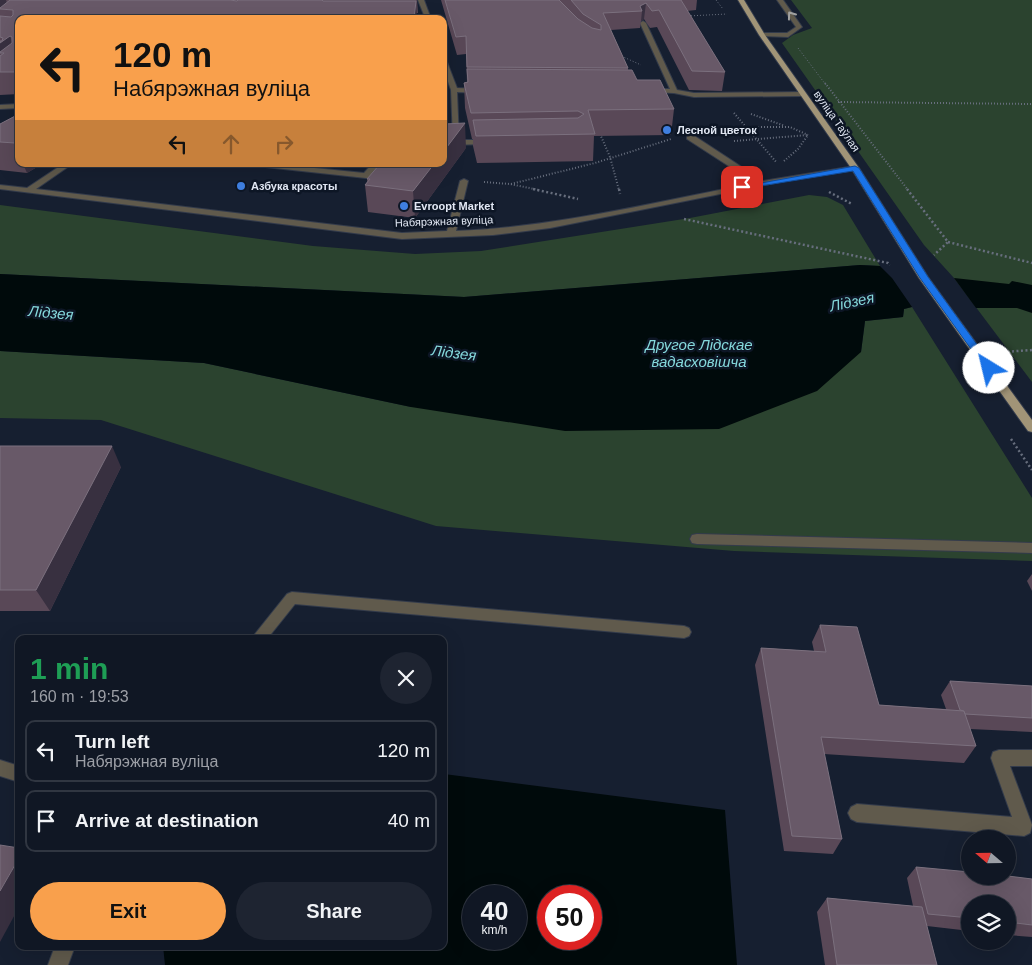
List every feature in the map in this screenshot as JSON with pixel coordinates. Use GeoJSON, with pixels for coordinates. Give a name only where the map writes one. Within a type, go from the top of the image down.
{"type":"FeatureCollection","features":[{"type":"Feature","properties":{"kind":"main road","name":"вуліца Таўлая"},"geometry":{"type":"LineString","coordinates":[[741,0],[762,35],[855,168],[924,278],[1032,428]]}},
{"type":"Feature","properties":{"kind":"street"},"geometry":{"type":"LineString","coordinates":[[421,0],[427,15]]}},
{"type":"Feature","properties":{"kind":"street"},"geometry":{"type":"LineString","coordinates":[[762,35],[788,35],[799,26],[780,0]]}},
{"type":"Feature","properties":{"kind":"street"},"geometry":{"type":"LineString","coordinates":[[643,23],[674,91]]}},
{"type":"Feature","properties":{"kind":"street"},"geometry":{"type":"LineString","coordinates":[[447,70],[454,90],[456,143]]}},
{"type":"Feature","properties":{"kind":"street"},"geometry":{"type":"LineString","coordinates":[[454,90],[491,91]]}},
{"type":"Feature","properties":{"kind":"street"},"geometry":{"type":"LineString","coordinates":[[640,91],[674,91],[694,95],[803,94]]}},
{"type":"Feature","properties":{"kind":"street"},"geometry":{"type":"LineString","coordinates":[[0,107],[15,106]]}},
{"type":"Feature","properties":{"kind":"street"},"geometry":{"type":"LineString","coordinates":[[690,138],[761,184]]}},
{"type":"Feature","properties":{"kind":"street"},"geometry":{"type":"LineString","coordinates":[[447,143],[494,142]]}},
{"type":"Feature","properties":{"kind":"street"},"geometry":{"type":"LineString","coordinates":[[28,191],[64,167]]}},
{"type":"Feature","properties":{"kind":"street"},"geometry":{"type":"LineString","coordinates":[[284,167],[366,176],[374,167]]}},
{"type":"Feature","properties":{"kind":"street","name":"Набярэжная вуліца"},"geometry":{"type":"LineString","coordinates":[[0,187],[402,236],[493,232],[550,225],[761,184],[855,168]]}},
{"type":"Feature","properties":{"kind":"street"},"geometry":{"type":"LineString","coordinates":[[451,234],[464,180]]}},
{"type":"Feature","properties":{"kind":"street"},"geometry":{"type":"LineString","coordinates":[[697,539],[1032,548]]}},
{"type":"Feature","properties":{"kind":"street"},"geometry":{"type":"LineString","coordinates":[[261,635],[292,598],[684,632]]}},
{"type":"Feature","properties":{"kind":"street"},"geometry":{"type":"LineString","coordinates":[[857,813],[1024,828],[1000,758],[1032,758]]}},
{"type":"Feature","properties":{"kind":"street"},"geometry":{"type":"LineString","coordinates":[[0,768],[15,773]]}},
{"type":"Feature","properties":{"kind":"street"},"geometry":{"type":"LineString","coordinates":[[58,965],[64,950]]}},
{"type":"Feature","properties":{"kind":"path"},"geometry":{"type":"LineString","coordinates":[[684,16],[727,14]]}},
{"type":"Feature","properties":{"kind":"path"},"geometry":{"type":"LineString","coordinates":[[788,35],[837,102],[948,242],[1032,263]]}},
{"type":"Feature","properties":{"kind":"path"},"geometry":{"type":"LineString","coordinates":[[616,54],[667,76]]}},
{"type":"Feature","properties":{"kind":"path"},"geometry":{"type":"LineString","coordinates":[[837,102],[1032,104]]}},
{"type":"Feature","properties":{"kind":"path"},"geometry":{"type":"LineString","coordinates":[[729,107],[779,165]]}},
{"type":"Feature","properties":{"kind":"path"},"geometry":{"type":"LineString","coordinates":[[699,144],[808,135],[790,127],[718,127]]}},
{"type":"Feature","properties":{"kind":"path"},"geometry":{"type":"LineString","coordinates":[[600,133],[621,195],[611,196]]}},
{"type":"Feature","properties":{"kind":"path"},"geometry":{"type":"LineString","coordinates":[[510,184],[595,163],[678,136]]}},
{"type":"Feature","properties":{"kind":"path"},"geometry":{"type":"LineString","coordinates":[[464,180],[510,184],[584,201],[574,202]]}},
{"type":"Feature","properties":{"kind":"path"},"geometry":{"type":"LineString","coordinates":[[823,191],[832,192],[851,203],[856,210]]}},
{"type":"Feature","properties":{"kind":"path"},"geometry":{"type":"LineString","coordinates":[[676,217],[888,263],[896,268]]}},
{"type":"Feature","properties":{"kind":"path"},"geometry":{"type":"LineString","coordinates":[[937,262],[934,255],[948,242]]}},
{"type":"Feature","properties":{"kind":"path"},"geometry":{"type":"LineString","coordinates":[[884,255],[888,263]]}},
{"type":"Feature","properties":{"kind":"path"},"geometry":{"type":"LineString","coordinates":[[997,352],[1031,351]]}},
{"type":"Feature","properties":{"kind":"green space"},"geometry":{"type":"Polygon","coordinates":[[[791,0],[1032,0],[1032,382],[954,278],[924,245],[782,43],[793,35],[812,28],[791,0]]]}},
{"type":"Feature","properties":{"kind":"green space"},"geometry":{"type":"Polygon","coordinates":[[[809,195],[827,197],[843,205],[880,266],[860,265],[464,297],[0,274],[0,205],[313,246],[415,254],[481,251],[690,218],[809,195]]]}},
{"type":"Feature","properties":{"kind":"green space"},"geometry":{"type":"Polygon","coordinates":[[[912,307],[1032,498],[1032,561],[734,551],[436,526],[101,420],[0,418],[0,351],[204,363],[411,407],[861,352],[865,321],[903,317],[904,309],[912,307]]]}},
{"type":"Feature","properties":{"kind":"water","name":"Другое Лідскае вадасховішча"},"geometry":{"type":"Polygon","coordinates":[[[860,265],[880,266],[892,278],[912,307],[904,309],[903,317],[865,321],[861,352],[817,391],[719,429],[565,431],[411,407],[204,363],[0,351],[0,274],[464,297],[860,265]]]}},
{"type":"Feature","properties":{"kind":"water"},"geometry":{"type":"Polygon","coordinates":[[[954,278],[1009,284],[1012,281],[1032,285],[1032,313],[1017,308],[976,308],[954,278]]]}},
{"type":"Feature","properties":{"kind":"water"},"geometry":{"type":"Polygon","coordinates":[[[447,774],[725,810],[737,965],[165,965],[163,950],[447,950],[447,774]]]}},
{"type":"Feature","properties":{"kind":"building"},"geometry":{"type":"Polygon","coordinates":[[[10,0],[416,1],[414,15],[15,15],[15,72],[0,72],[0,56],[4,53],[0,52],[12,43],[12,37],[10,36],[0,43],[3,38],[0,37],[0,16],[11,17],[13,10],[0,8],[10,0]]]}},
{"type":"Feature","properties":{"kind":"building"},"geometry":{"type":"Polygon","coordinates":[[[445,0],[559,0],[578,19],[592,28],[601,30],[601,25],[583,14],[571,0],[681,0],[725,72],[692,71],[659,10],[652,11],[646,3],[640,6],[642,11],[603,13],[628,68],[467,67],[466,36],[456,37],[445,0]]]}},
{"type":"Feature","properties":{"kind":"building"},"geometry":{"type":"Polygon","coordinates":[[[467,69],[632,70],[637,80],[660,80],[674,109],[588,110],[595,134],[476,136],[473,120],[578,118],[584,114],[578,111],[471,113],[464,83],[468,82],[467,69]]]}},
{"type":"Feature","properties":{"kind":"building"},"geometry":{"type":"Polygon","coordinates":[[[15,116],[15,143],[0,142],[0,124],[15,116]]]}},
{"type":"Feature","properties":{"kind":"building"},"geometry":{"type":"Polygon","coordinates":[[[465,123],[447,147],[447,124],[465,123]]]}},
{"type":"Feature","properties":{"kind":"building"},"geometry":{"type":"Polygon","coordinates":[[[377,167],[432,167],[413,191],[365,185],[370,179],[367,179],[377,167]]]}},
{"type":"Feature","properties":{"kind":"building"},"geometry":{"type":"Polygon","coordinates":[[[0,446],[112,446],[36,590],[0,590],[0,446]]]}},
{"type":"Feature","properties":{"kind":"building"},"geometry":{"type":"Polygon","coordinates":[[[820,625],[857,627],[879,705],[964,711],[976,746],[821,737],[842,839],[792,836],[761,648],[826,652],[820,625]]]}},
{"type":"Feature","properties":{"kind":"building"},"geometry":{"type":"Polygon","coordinates":[[[950,681],[1032,686],[1032,718],[965,714],[964,711],[960,710],[950,681]]]}},
{"type":"Feature","properties":{"kind":"building"},"geometry":{"type":"Polygon","coordinates":[[[0,845],[15,847],[15,865],[0,891],[0,845]]]}},
{"type":"Feature","properties":{"kind":"building"},"geometry":{"type":"Polygon","coordinates":[[[916,867],[961,871],[961,885],[1016,885],[1016,877],[1032,879],[1032,925],[1016,923],[1016,895],[961,895],[961,917],[928,914],[916,867]]]}},
{"type":"Feature","properties":{"kind":"building"},"geometry":{"type":"Polygon","coordinates":[[[827,898],[922,907],[937,965],[837,965],[827,898]]]}},
{"type":"Feature","properties":{"kind":"place","name":"Лесной цветок"},"geometry":{"type":"Point","coordinates":[667,130]}},
{"type":"Feature","properties":{"kind":"place","name":"Азбука красоты"},"geometry":{"type":"Point","coordinates":[241,186]}},
{"type":"Feature","properties":{"kind":"place","name":"Evroopt Market"},"geometry":{"type":"Point","coordinates":[404,206]}},
{"type":"Feature","properties":{"kind":"route"},"geometry":{"type":"LineString","coordinates":[[742,187],[855,168],[924,278],[989,368]]}},
{"type":"Feature","properties":{"kind":"water label","name":"Лідзея"},"geometry":{"type":"Point","coordinates":[852,302]}},
{"type":"Feature","properties":{"kind":"water label","name":"Лідзея"},"geometry":{"type":"Point","coordinates":[51,313]}},
{"type":"Feature","properties":{"kind":"water label","name":"Лідзея"},"geometry":{"type":"Point","coordinates":[454,353]}}]}
